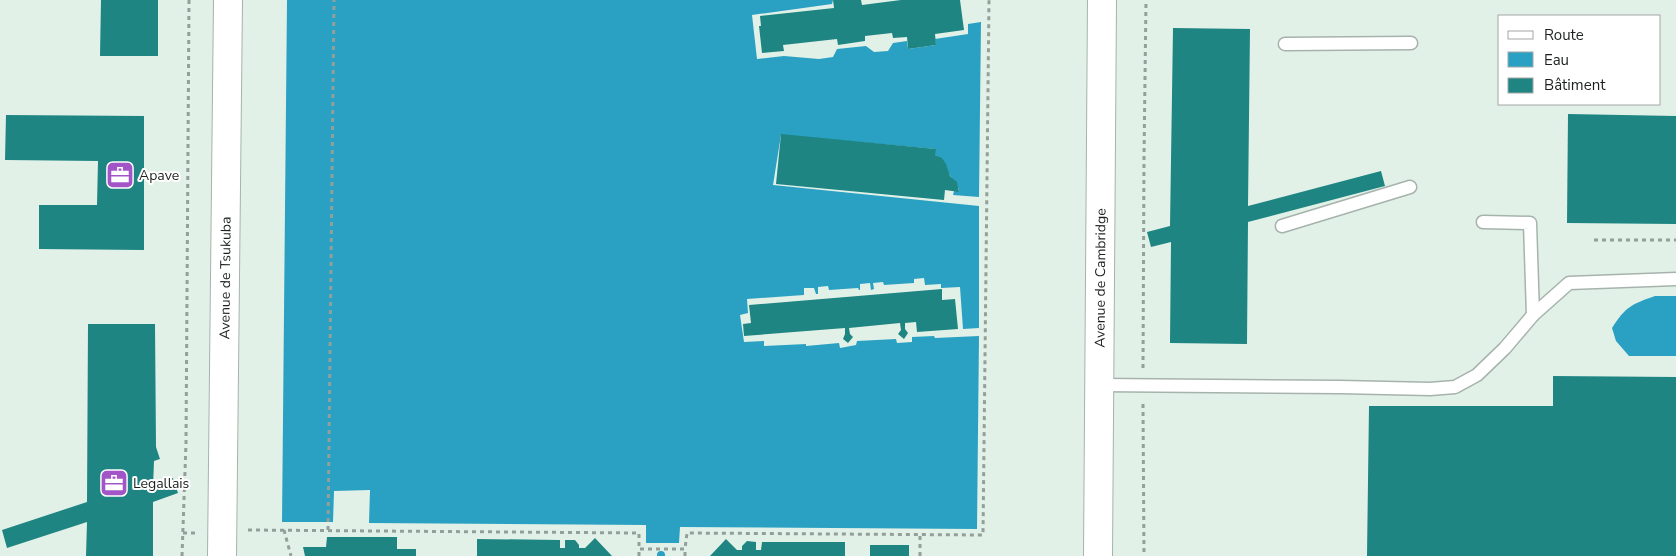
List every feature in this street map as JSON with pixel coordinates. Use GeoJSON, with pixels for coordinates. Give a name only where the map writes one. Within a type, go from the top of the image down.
{"type":"FeatureCollection","features":[{"type":"Feature","properties":{"kind":"street","name":"Avenue de Tsukuba"},"geometry":{"type":"LineString","coordinates":[[222,544],[228,0]]}},
{"type":"Feature","properties":{"kind":"street","name":"Avenue de Cambridge"},"geometry":{"type":"LineString","coordinates":[[1098,556],[1102,0]]}},
{"type":"Feature","properties":{"kind":"lane"},"geometry":{"type":"LineString","coordinates":[[1285,44],[1411,43]]}},
{"type":"Feature","properties":{"kind":"lane"},"geometry":{"type":"LineString","coordinates":[[1282,226],[1410,188]]}},
{"type":"Feature","properties":{"kind":"lane"},"geometry":{"type":"LineString","coordinates":[[1483,222],[1530,223],[1533,315]]}},
{"type":"Feature","properties":{"kind":"lane"},"geometry":{"type":"LineString","coordinates":[[1100,385],[1430,389],[1455,387],[1477,375],[1505,348],[1533,315],[1568,283],[1676,278]]}},
{"type":"Feature","properties":{"kind":"path"},"geometry":{"type":"LineString","coordinates":[[182,556],[186,433],[189,0]]}},
{"type":"Feature","properties":{"kind":"path"},"geometry":{"type":"LineString","coordinates":[[328,530],[334,0]]}},
{"type":"Feature","properties":{"kind":"path"},"geometry":{"type":"LineString","coordinates":[[684,556],[687,533],[983,536],[989,0]]}},
{"type":"Feature","properties":{"kind":"path"},"geometry":{"type":"LineString","coordinates":[[1144,556],[1143,385],[1146,0]]}},
{"type":"Feature","properties":{"kind":"path"},"geometry":{"type":"LineString","coordinates":[[1594,240],[1676,240]]}},
{"type":"Feature","properties":{"kind":"path"},"geometry":{"type":"LineString","coordinates":[[183,533],[222,544],[238,530],[639,533],[639,556]]}},
{"type":"Feature","properties":{"kind":"path"},"geometry":{"type":"LineString","coordinates":[[284,530],[291,556]]}},
{"type":"Feature","properties":{"kind":"path"},"geometry":{"type":"LineString","coordinates":[[920,535],[920,556]]}},
{"type":"Feature","properties":{"kind":"path"},"geometry":{"type":"LineString","coordinates":[[639,549],[684,549]]}},
{"type":"Feature","properties":{"kind":"water"},"geometry":{"type":"Polygon","coordinates":[[[287,0],[833,0],[832,4],[752,15],[757,59],[784,56],[819,59],[833,57],[837,49],[866,46],[874,52],[888,51],[893,43],[907,41],[908,49],[936,45],[935,39],[968,34],[968,24],[981,22],[979,197],[953,195],[954,191],[959,191],[957,185],[943,161],[935,155],[935,149],[781,135],[773,185],[979,206],[979,328],[963,329],[960,287],[941,288],[941,284],[925,285],[924,278],[914,279],[914,283],[884,285],[883,282],[873,283],[874,289],[871,290],[870,283],[860,284],[860,290],[858,288],[829,290],[828,286],[818,287],[818,294],[816,294],[814,288],[804,288],[804,295],[747,299],[748,313],[740,315],[744,342],[764,341],[764,346],[806,344],[806,346],[839,343],[840,348],[856,345],[857,341],[896,339],[897,343],[912,342],[912,337],[979,336],[977,529],[680,527],[679,543],[646,543],[646,525],[369,523],[370,490],[334,491],[333,522],[282,522],[287,0]]]}},
{"type":"Feature","properties":{"kind":"water"},"geometry":{"type":"Polygon","coordinates":[[[1655,296],[1676,296],[1676,356],[1629,356],[1616,341],[1612,328],[1621,315],[1630,307],[1655,296]]]}},
{"type":"Feature","properties":{"kind":"building"},"geometry":{"type":"Polygon","coordinates":[[[101,0],[158,0],[158,56],[100,56],[101,0]]]}},
{"type":"Feature","properties":{"kind":"building"},"geometry":{"type":"Polygon","coordinates":[[[833,0],[861,0],[862,5],[901,0],[960,0],[964,30],[935,34],[936,45],[908,49],[907,37],[893,38],[892,33],[865,36],[865,41],[838,45],[837,39],[783,45],[784,51],[762,53],[759,26],[761,26],[760,16],[834,8],[833,0]]]}},
{"type":"Feature","properties":{"kind":"building"},"geometry":{"type":"Polygon","coordinates":[[[1173,28],[1250,29],[1248,206],[1381,171],[1385,186],[1248,222],[1247,344],[1170,343],[1171,242],[1151,247],[1147,232],[1170,226],[1173,28]]]}},
{"type":"Feature","properties":{"kind":"building"},"geometry":{"type":"Polygon","coordinates":[[[1568,114],[1676,116],[1676,224],[1567,223],[1568,114]]]}},
{"type":"Feature","properties":{"kind":"building"},"geometry":{"type":"Polygon","coordinates":[[[6,115],[144,116],[144,250],[39,249],[39,205],[97,205],[98,161],[5,160],[6,115]]]}},
{"type":"Feature","properties":{"kind":"building"},"geometry":{"type":"Polygon","coordinates":[[[781,134],[936,149],[935,155],[942,158],[946,164],[950,176],[957,182],[959,192],[945,190],[944,200],[776,184],[781,134]]]}},
{"type":"Feature","properties":{"kind":"building"},"geometry":{"type":"Polygon","coordinates":[[[942,289],[942,300],[955,299],[958,329],[917,332],[916,322],[905,323],[905,329],[908,333],[904,339],[898,334],[901,330],[900,323],[849,328],[850,334],[853,337],[848,343],[843,339],[845,328],[744,336],[743,324],[751,323],[749,305],[942,289]]]}},
{"type":"Feature","properties":{"kind":"building"},"geometry":{"type":"Polygon","coordinates":[[[88,324],[155,324],[156,447],[160,459],[154,461],[153,487],[173,478],[178,493],[153,502],[153,556],[86,556],[87,522],[7,548],[2,530],[87,502],[88,324]]]}},
{"type":"Feature","properties":{"kind":"building"},"geometry":{"type":"Polygon","coordinates":[[[1553,376],[1676,377],[1676,556],[1367,556],[1369,406],[1553,406],[1553,376]]]}},
{"type":"Feature","properties":{"kind":"building"},"geometry":{"type":"Polygon","coordinates":[[[327,537],[397,537],[397,549],[416,549],[416,556],[305,556],[303,547],[326,547],[327,537]]]}},
{"type":"Feature","properties":{"kind":"building"},"geometry":{"type":"Polygon","coordinates":[[[595,538],[612,556],[477,556],[477,539],[560,540],[560,548],[565,548],[565,540],[575,540],[579,548],[585,548],[595,538]]]}},
{"type":"Feature","properties":{"kind":"building"},"geometry":{"type":"Polygon","coordinates":[[[726,539],[737,550],[742,550],[742,546],[747,541],[756,542],[756,550],[761,550],[762,542],[845,542],[845,556],[710,556],[726,539]]]}},
{"type":"Feature","properties":{"kind":"building"},"geometry":{"type":"Polygon","coordinates":[[[870,545],[909,545],[909,556],[870,556],[870,545]]]}},
{"type":"Feature","properties":{"kind":"place","name":"Apave"},"geometry":{"type":"Point","coordinates":[120,175]}},
{"type":"Feature","properties":{"kind":"place","name":"Legallais"},"geometry":{"type":"Point","coordinates":[114,483]}}]}
